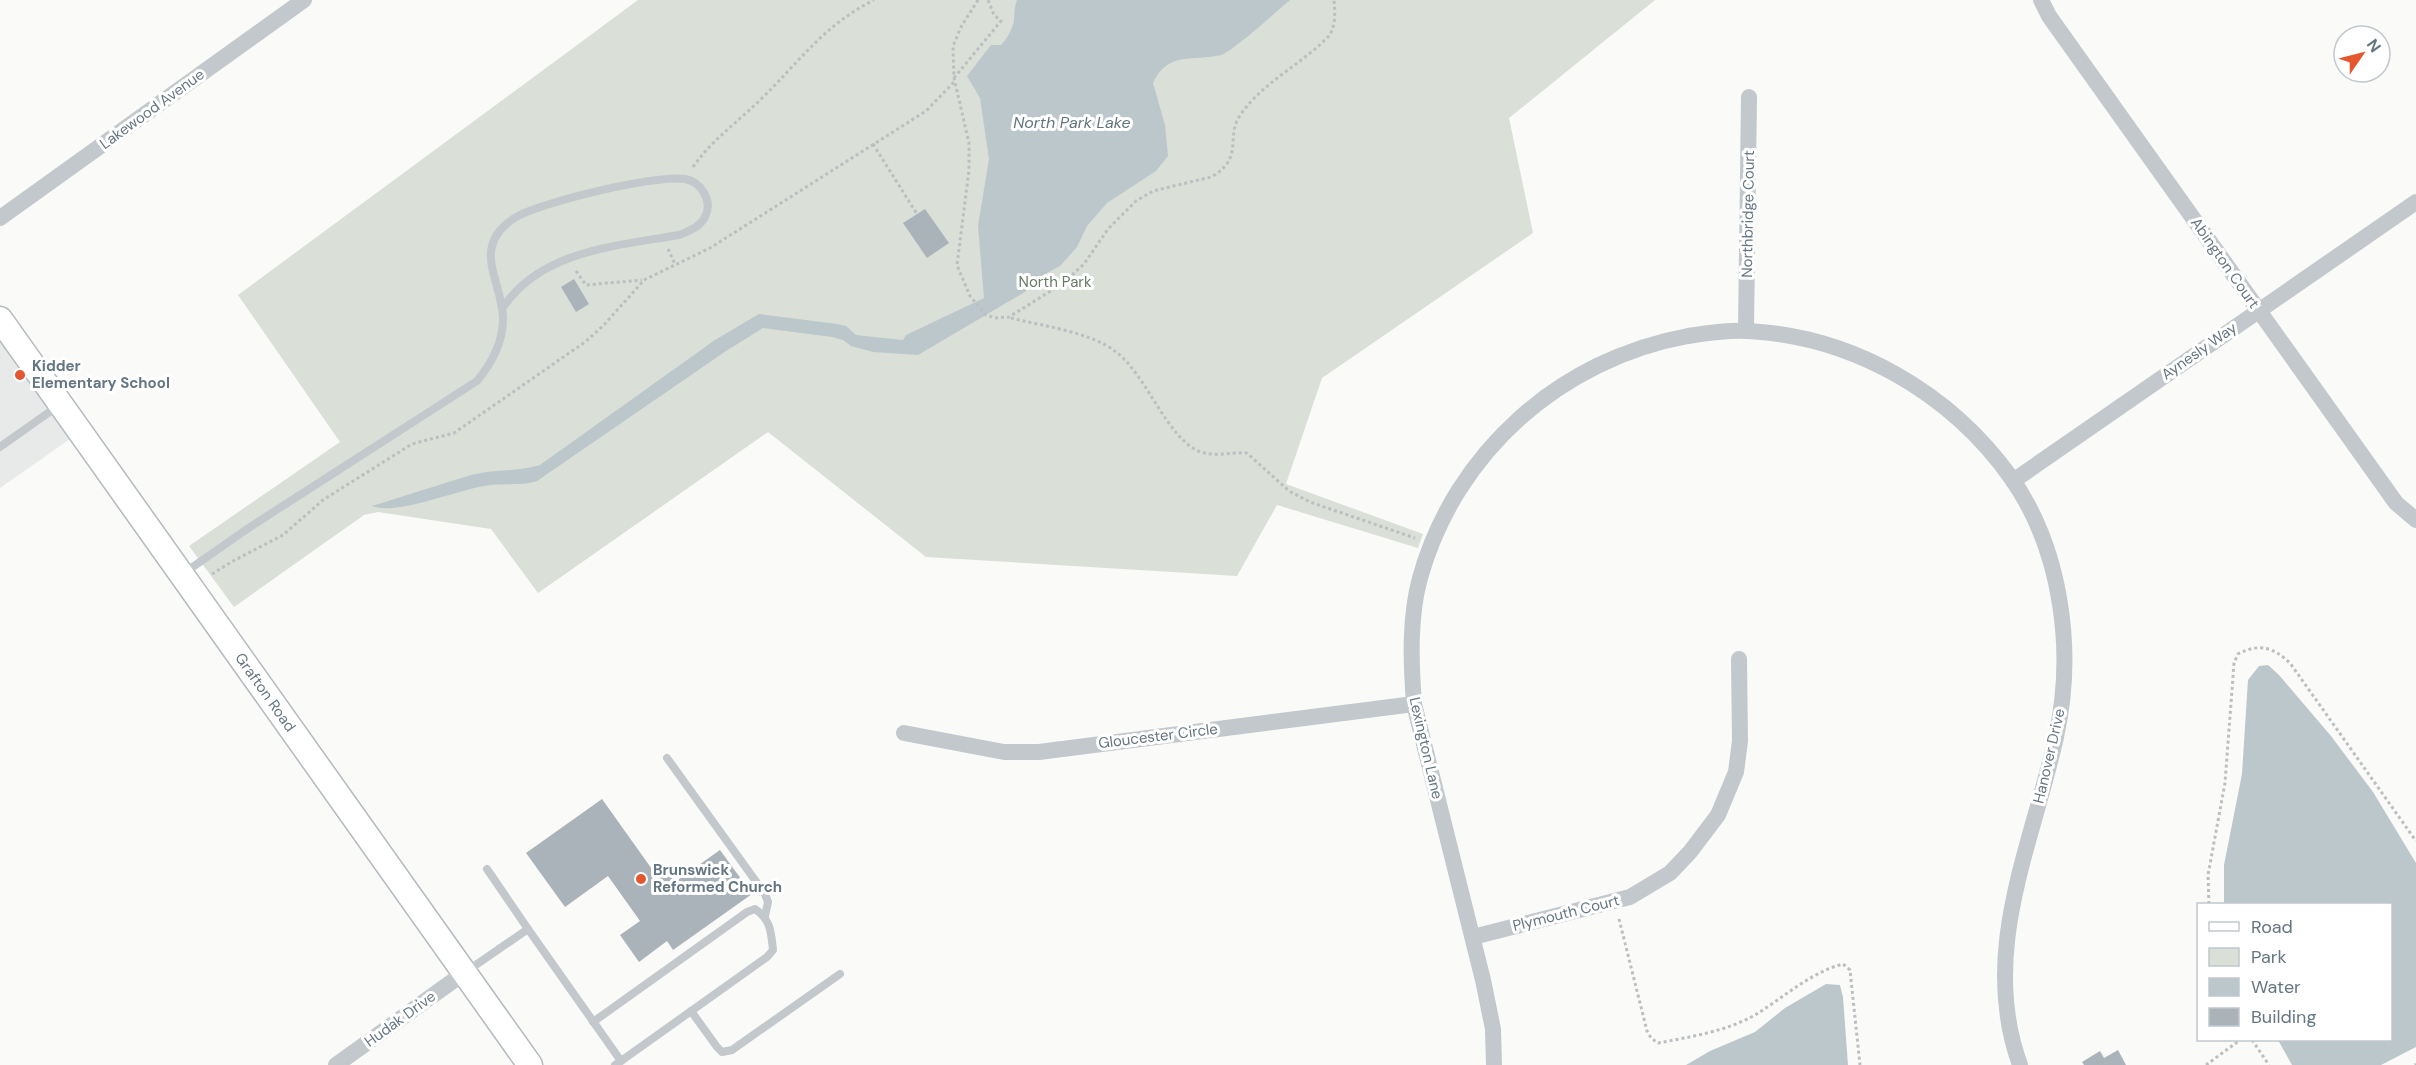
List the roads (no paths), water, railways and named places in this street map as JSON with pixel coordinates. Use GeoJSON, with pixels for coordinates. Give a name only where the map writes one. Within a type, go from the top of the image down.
{"type":"FeatureCollection","features":[{"type":"Feature","properties":{"kind":"street","name":"Lakewood Avenue"},"geometry":{"type":"LineString","coordinates":[[0,218],[304,0]]}},
{"type":"Feature","properties":{"kind":"street","name":"Abington Court"},"geometry":{"type":"LineString","coordinates":[[2041,0],[2049,16],[2396,503],[2416,520]]}},
{"type":"Feature","properties":{"kind":"street","name":"Northbridge Court"},"geometry":{"type":"LineString","coordinates":[[1746,331],[1749,97]]}},
{"type":"Feature","properties":{"kind":"street","name":"Aynesly Way"},"geometry":{"type":"LineString","coordinates":[[2013,481],[2416,202]]}},
{"type":"Feature","properties":{"kind":"street","name":"Grafton Road"},"geometry":{"type":"LineString","coordinates":[[0,319],[530,1065]]}},
{"type":"Feature","properties":{"kind":"street","name":"Hanover Drive"},"geometry":{"type":"LineString","coordinates":[[1746,331],[1829,345],[1863,357],[1902,377],[1936,399],[1966,426],[2013,481],[2032,514],[2045,546],[2056,586],[2065,660],[2063,698],[2057,736],[2012,903],[2006,942],[2004,981],[2009,1021],[2020,1065]]}},
{"type":"Feature","properties":{"kind":"street","name":"Lexington Lane"},"geometry":{"type":"LineString","coordinates":[[1494,1065],[1492,1029],[1473,936],[1414,704],[1411,662],[1413,624],[1419,581],[1431,544],[1472,471],[1524,413],[1556,389],[1590,368],[1666,340],[1705,333],[1746,331]]}},
{"type":"Feature","properties":{"kind":"street","name":"Plymouth Court"},"geometry":{"type":"LineString","coordinates":[[1473,936],[1615,902],[1644,890],[1670,873],[1701,841],[1726,802],[1736,772],[1740,741],[1739,659]]}},
{"type":"Feature","properties":{"kind":"street","name":"Gloucester Circle"},"geometry":{"type":"LineString","coordinates":[[904,733],[1004,752],[1039,752],[1414,704]]}},
{"type":"Feature","properties":{"kind":"street","name":"Hudak Drive"},"geometry":{"type":"LineString","coordinates":[[336,1065],[465,973]]}},
{"type":"Feature","properties":{"kind":"lane"},"geometry":{"type":"LineString","coordinates":[[182,575],[250,527],[477,381],[498,346],[503,327],[502,309],[492,271],[492,244],[497,234],[513,218],[535,208],[625,185],[686,179],[702,189],[708,210],[705,219],[690,231],[680,235],[591,252],[547,268],[529,279],[509,298],[502,309]]}},
{"type":"Feature","properties":{"kind":"lane"},"geometry":{"type":"LineString","coordinates":[[0,447],[60,404]]}},
{"type":"Feature","properties":{"kind":"lane"},"geometry":{"type":"LineString","coordinates":[[668,758],[765,894],[768,902],[765,916]]}},
{"type":"Feature","properties":{"kind":"lane"},"geometry":{"type":"LineString","coordinates":[[487,869],[593,1022],[618,1063],[773,950],[771,927],[765,916],[755,909],[747,912],[593,1022]]}},
{"type":"Feature","properties":{"kind":"lane"},"geometry":{"type":"LineString","coordinates":[[465,973],[528,929]]}},
{"type":"Feature","properties":{"kind":"lane"},"geometry":{"type":"LineString","coordinates":[[691,1011],[722,1052],[732,1050],[840,974]]}},
{"type":"Feature","properties":{"kind":"water","name":"North Park Lake"},"geometry":{"type":"Polygon","coordinates":[[[1017,0],[1290,0],[1227,52],[1210,57],[1182,59],[1166,66],[1153,83],[1165,125],[1168,156],[1156,171],[1107,203],[1087,226],[1077,247],[1060,266],[1032,281],[1025,292],[918,355],[873,352],[851,346],[843,340],[832,337],[763,328],[537,481],[478,487],[413,505],[384,508],[372,506],[471,475],[540,465],[715,340],[759,314],[837,324],[846,326],[856,335],[903,340],[906,335],[984,298],[978,226],[989,159],[980,98],[967,76],[991,45],[1001,45],[1007,37],[1014,22],[1017,0]]]}},
{"type":"Feature","properties":{"kind":"water"},"geometry":{"type":"Polygon","coordinates":[[[2268,665],[2279,675],[2331,736],[2373,792],[2416,863],[2416,1047],[2381,1065],[2292,1065],[2279,1041],[2392,1041],[2392,903],[2224,903],[2224,865],[2242,774],[2248,680],[2259,666],[2268,665]]]}},
{"type":"Feature","properties":{"kind":"water"},"geometry":{"type":"Polygon","coordinates":[[[1826,984],[1840,985],[1848,1065],[1686,1065],[1710,1051],[1755,1032],[1785,1008],[1826,984]]]}},
{"type":"Feature","properties":{"kind":"place","name":"Kidder Elementary School"},"geometry":{"type":"Point","coordinates":[20,375]}},
{"type":"Feature","properties":{"kind":"place","name":"Brunswick Reformed Church"},"geometry":{"type":"Point","coordinates":[641,879]}},
{"type":"Feature","properties":{"kind":"park label","name":"North Park"},"geometry":{"type":"Point","coordinates":[1055,282]}}]}
